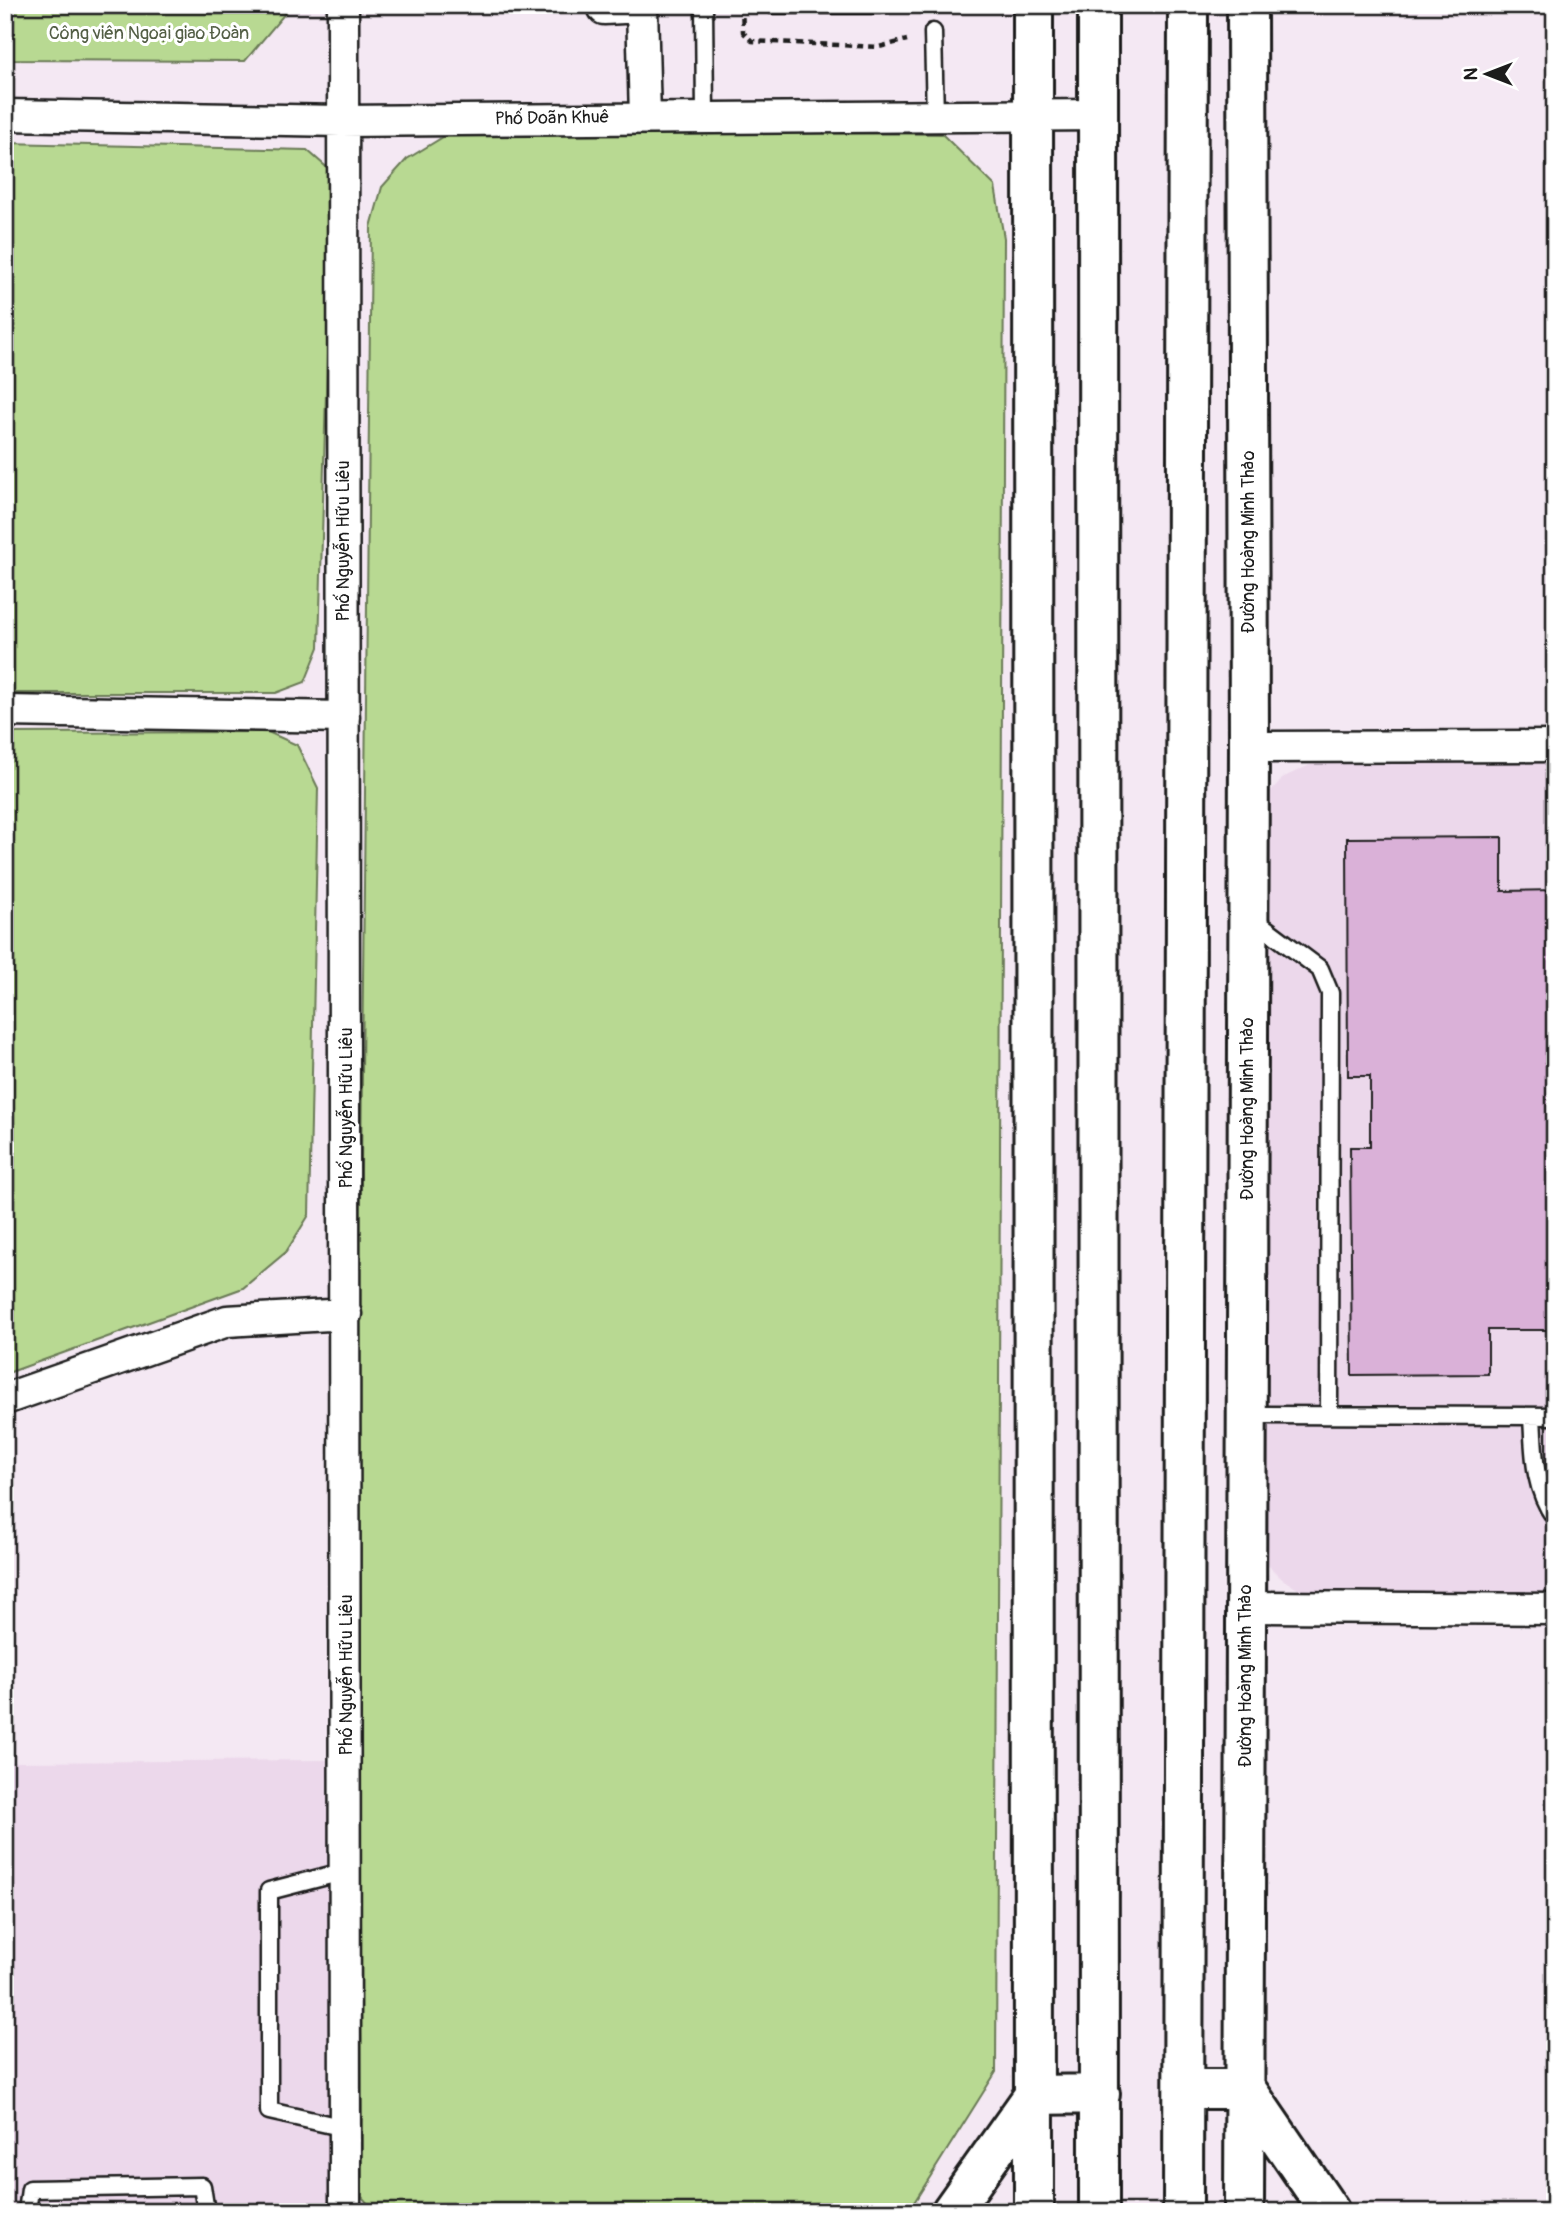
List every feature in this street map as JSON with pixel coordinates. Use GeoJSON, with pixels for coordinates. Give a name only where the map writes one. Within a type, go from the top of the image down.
{"type":"FeatureCollection","features":[{"type":"Feature","properties":{"kind":"main road"},"geometry":{"type":"LineString","coordinates":[[1033,5],[1034,2212]]}},
{"type":"Feature","properties":{"kind":"main road"},"geometry":{"type":"LineString","coordinates":[[1098,5],[1099,2212]]}},
{"type":"Feature","properties":{"kind":"main road"},"geometry":{"type":"LineString","coordinates":[[1184,2212],[1188,5]]}},
{"type":"Feature","properties":{"kind":"main road","name":"Đường Hoàng Minh Thảo"},"geometry":{"type":"LineString","coordinates":[[1244,2212],[1249,747],[1247,5]]}},
{"type":"Feature","properties":{"kind":"main road"},"geometry":{"type":"LineString","coordinates":[[1185,2089],[1246,2089],[1330,2212]]}},
{"type":"Feature","properties":{"kind":"main road"},"geometry":{"type":"LineString","coordinates":[[1034,2095],[1100,2094]]}},
{"type":"Feature","properties":{"kind":"main road"},"geometry":{"type":"LineString","coordinates":[[951,2212],[1034,2095]]}},
{"type":"Feature","properties":{"kind":"street","name":"Phố Nguyễn Hữu Liêu"},"geometry":{"type":"LineString","coordinates":[[343,5],[341,121],[346,1314],[345,2212]]}},
{"type":"Feature","properties":{"kind":"street"},"geometry":{"type":"LineString","coordinates":[[604,9],[642,6],[645,117]]}},
{"type":"Feature","properties":{"kind":"street","name":"Phố Doãn Khuê"},"geometry":{"type":"LineString","coordinates":[[5,115],[341,121],[1098,115]]}},
{"type":"Feature","properties":{"kind":"street"},"geometry":{"type":"LineString","coordinates":[[5,711],[344,717]]}},
{"type":"Feature","properties":{"kind":"street"},"geometry":{"type":"LineString","coordinates":[[1249,747],[1555,746]]}},
{"type":"Feature","properties":{"kind":"street"},"geometry":{"type":"LineString","coordinates":[[5,1399],[227,1321],[346,1314]]}},
{"type":"Feature","properties":{"kind":"street"},"geometry":{"type":"LineString","coordinates":[[1245,1607],[1555,1609]]}},
{"type":"Feature","properties":{"kind":"lane"},"geometry":{"type":"LineString","coordinates":[[704,5],[705,117]]}},
{"type":"Feature","properties":{"kind":"lane"},"geometry":{"type":"LineString","coordinates":[[933,32],[935,117]]}},
{"type":"Feature","properties":{"kind":"lane"},"geometry":{"type":"LineString","coordinates":[[1248,915],[1320,969],[1330,993],[1329,1415]]}},
{"type":"Feature","properties":{"kind":"lane"},"geometry":{"type":"LineString","coordinates":[[1246,1415],[1555,1416]]}},
{"type":"Feature","properties":{"kind":"lane"},"geometry":{"type":"LineString","coordinates":[[1532,1416],[1535,1474],[1541,1494],[1555,1518]]}},
{"type":"Feature","properties":{"kind":"lane"},"geometry":{"type":"LineString","coordinates":[[345,2128],[269,2111],[269,1891],[346,1871]]}},
{"type":"Feature","properties":{"kind":"lane"},"geometry":{"type":"LineString","coordinates":[[26,2212],[30,2189],[202,2186],[206,2212]]}},
{"type":"Feature","properties":{"kind":"path"},"geometry":{"type":"LineString","coordinates":[[743,5],[743,32],[752,41],[767,44],[879,47],[933,32]]}},
{"type":"Feature","properties":{"kind":"shaded area"},"geometry":{"type":"Polygon","coordinates":[[[1335,761],[1555,761],[1555,1597],[1322,1597],[1299,1590],[1281,1578],[1267,1564],[1257,1548],[1265,797],[1284,777],[1310,765],[1335,761]]]}},
{"type":"Feature","properties":{"kind":"shaded area"},"geometry":{"type":"Polygon","coordinates":[[[332,1760],[330,2212],[5,2212],[5,1762],[332,1760]]]}},
{"type":"Feature","properties":{"kind":"green space","name":"Công viên Ngoại giao Đoàn"},"geometry":{"type":"Polygon","coordinates":[[[5,5],[292,5],[245,61],[5,60],[5,5]]]}},
{"type":"Feature","properties":{"kind":"green space"},"geometry":{"type":"Polygon","coordinates":[[[480,130],[942,134],[995,186],[1004,238],[996,2072],[908,2212],[375,2212],[362,2197],[359,1357],[371,227],[382,187],[407,159],[448,134],[480,130]]]}},
{"type":"Feature","properties":{"kind":"green space"},"geometry":{"type":"Polygon","coordinates":[[[5,143],[307,150],[332,172],[319,647],[305,682],[276,693],[5,693],[5,143]]]}},
{"type":"Feature","properties":{"kind":"green space"},"geometry":{"type":"Polygon","coordinates":[[[268,732],[297,745],[318,788],[309,1215],[286,1252],[243,1288],[5,1374],[5,733],[268,732]]]}},
{"type":"Feature","properties":{"kind":"building"},"geometry":{"type":"Polygon","coordinates":[[[770,5],[889,5],[881,14],[770,14],[770,5]]]}},
{"type":"Feature","properties":{"kind":"building"},"geometry":{"type":"Polygon","coordinates":[[[1502,837],[1502,891],[1555,890],[1555,1330],[1488,1330],[1488,1374],[1352,1375],[1350,1147],[1370,1147],[1370,1076],[1348,1076],[1347,838],[1502,837]]]}}]}
